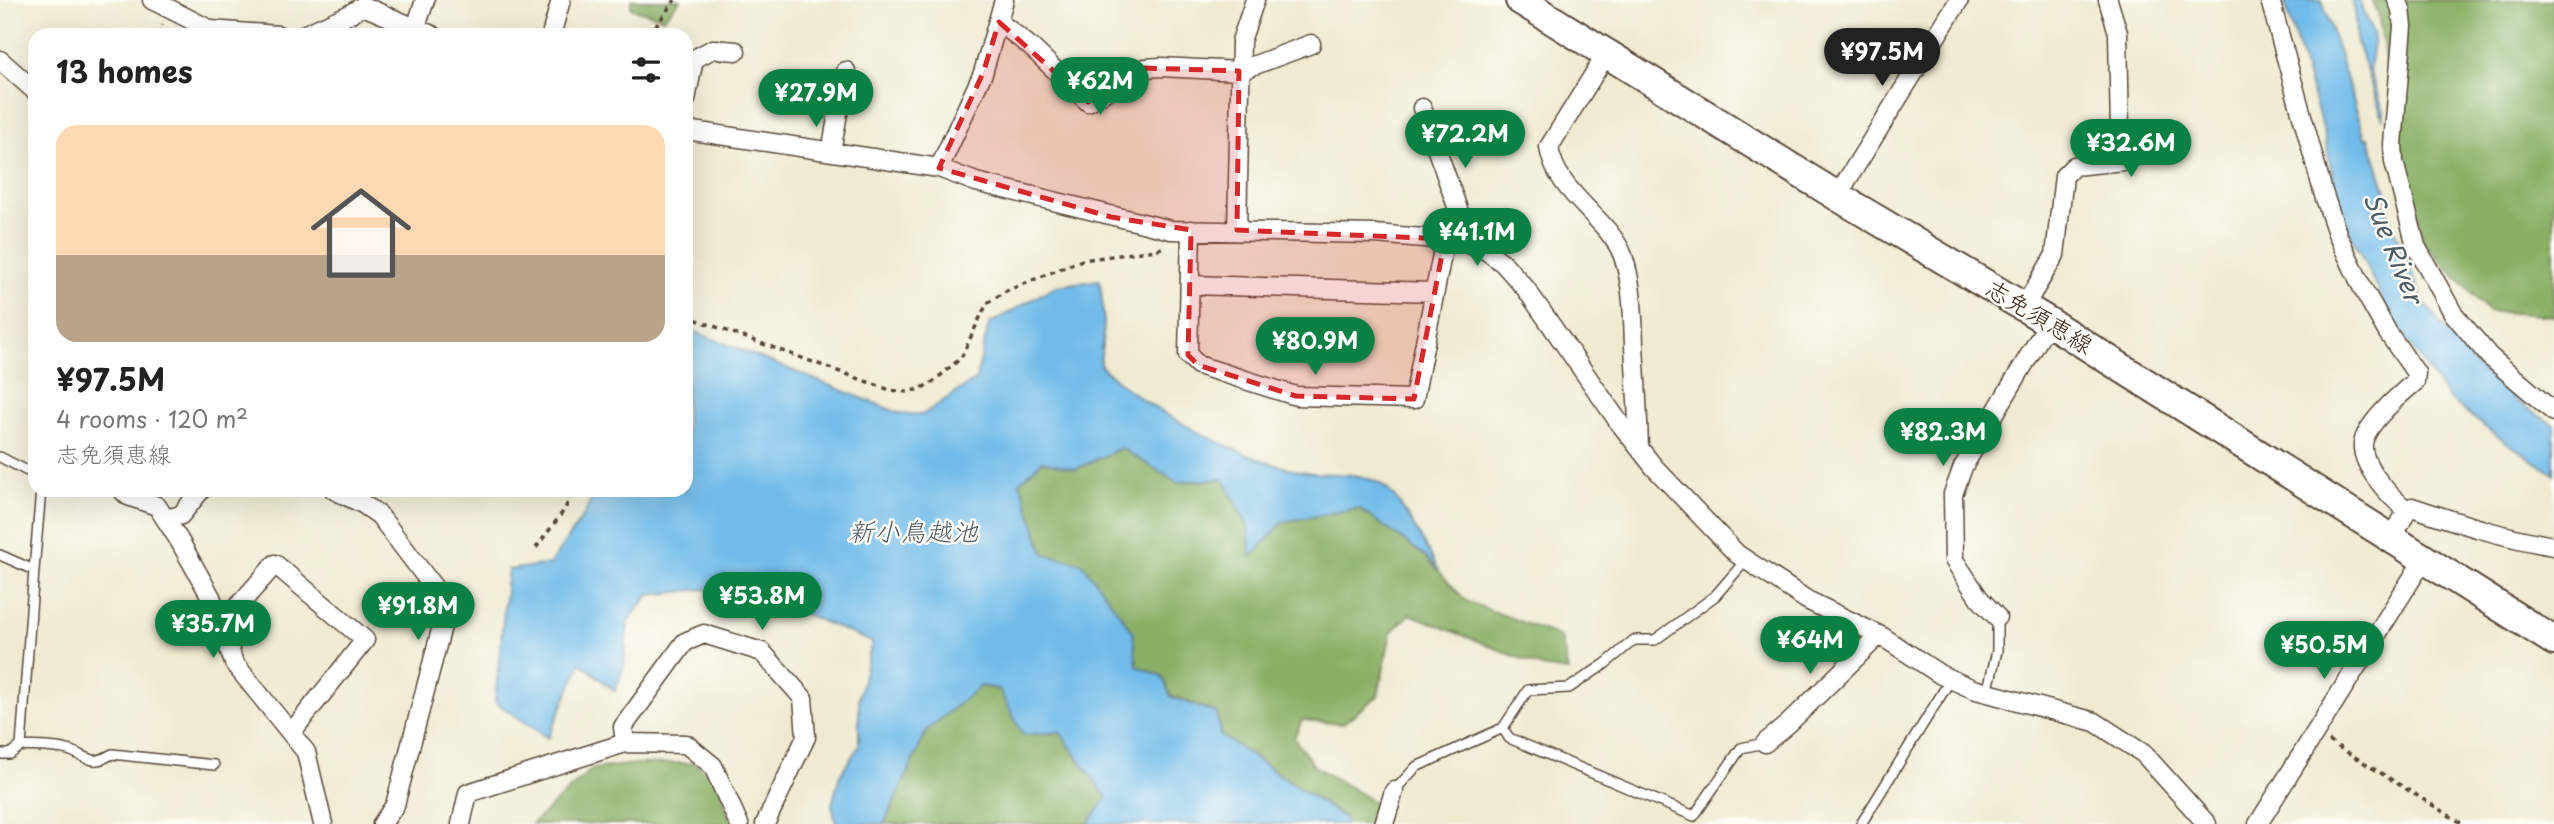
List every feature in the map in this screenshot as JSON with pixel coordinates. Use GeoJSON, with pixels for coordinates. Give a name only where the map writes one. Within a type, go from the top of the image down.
{"type":"FeatureCollection","features":[{"type":"Feature","properties":{"kind":"main road","name":"志免須恵線"},"geometry":{"type":"LineString","coordinates":[[1520,0],[1837,196],[2049,322],[2554,641]]}},
{"type":"Feature","properties":{"kind":"street"},"geometry":{"type":"LineString","coordinates":[[152,0],[207,28]]}},
{"type":"Feature","properties":{"kind":"street"},"geometry":{"type":"LineString","coordinates":[[424,28],[425,0]]}},
{"type":"Feature","properties":{"kind":"street"},"geometry":{"type":"LineString","coordinates":[[553,28],[561,0]]}},
{"type":"Feature","properties":{"kind":"street"},"geometry":{"type":"LineString","coordinates":[[939,168],[983,73],[1004,0]]}},
{"type":"Feature","properties":{"kind":"street"},"geometry":{"type":"LineString","coordinates":[[1237,230],[1241,41],[1255,0]]}},
{"type":"Feature","properties":{"kind":"street"},"geometry":{"type":"LineString","coordinates":[[1837,196],[1959,0]]}},
{"type":"Feature","properties":{"kind":"street"},"geometry":{"type":"LineString","coordinates":[[2024,307],[2055,256],[2064,176],[2074,166],[2123,161],[2118,33],[2108,0]]}},
{"type":"Feature","properties":{"kind":"street"},"geometry":{"type":"LineString","coordinates":[[2270,0],[2338,236],[2363,289],[2416,373],[2415,382],[2370,428],[2363,443],[2380,485],[2393,500],[2407,510]]}},
{"type":"Feature","properties":{"kind":"street"},"geometry":{"type":"LineString","coordinates":[[2397,0],[2403,26],[2393,144],[2394,162],[2416,246],[2453,313],[2489,356],[2554,412]]}},
{"type":"Feature","properties":{"kind":"street"},"geometry":{"type":"LineString","coordinates":[[319,28],[348,15],[363,3],[417,28]]}},
{"type":"Feature","properties":{"kind":"street"},"geometry":{"type":"LineString","coordinates":[[999,22],[1031,47],[1088,102],[1145,68],[1239,71],[1311,44]]}},
{"type":"Feature","properties":{"kind":"street"},"geometry":{"type":"LineString","coordinates":[[693,65],[694,60],[713,49],[736,51]]}},
{"type":"Feature","properties":{"kind":"street"},"geometry":{"type":"LineString","coordinates":[[1607,52],[1549,147],[1551,162],[1573,194],[1607,232],[1622,254],[1632,298],[1639,448]]}},
{"type":"Feature","properties":{"kind":"street"},"geometry":{"type":"LineString","coordinates":[[0,60],[28,85]]}},
{"type":"Feature","properties":{"kind":"street"},"geometry":{"type":"LineString","coordinates":[[831,151],[846,71]]}},
{"type":"Feature","properties":{"kind":"street"},"geometry":{"type":"LineString","coordinates":[[1422,108],[1465,229],[1467,243]]}},
{"type":"Feature","properties":{"kind":"street"},"geometry":{"type":"LineString","coordinates":[[693,131],[939,168],[976,182],[1171,230],[1375,234],[1445,239],[1484,249],[1503,263],[1526,289],[1654,467],[1727,544],[1746,560],[1807,600],[1879,635],[1951,679],[1987,693],[2095,723],[2144,754],[2207,824]]}},
{"type":"Feature","properties":{"kind":"street"},"geometry":{"type":"LineString","coordinates":[[1191,230],[1188,355],[1198,365],[1296,396],[1357,399],[1414,399],[1445,239]]}},
{"type":"Feature","properties":{"kind":"street"},"geometry":{"type":"LineString","coordinates":[[1190,285],[1435,292]]}},
{"type":"Feature","properties":{"kind":"street"},"geometry":{"type":"LineString","coordinates":[[1997,617],[1979,598],[1954,560],[1953,494],[1963,467],[2049,322]]}},
{"type":"Feature","properties":{"kind":"street"},"geometry":{"type":"LineString","coordinates":[[131,497],[157,506],[166,519],[211,597],[234,663],[306,752],[323,824]]}},
{"type":"Feature","properties":{"kind":"street"},"geometry":{"type":"LineString","coordinates":[[166,519],[181,515],[195,497]]}},
{"type":"Feature","properties":{"kind":"street"},"geometry":{"type":"LineString","coordinates":[[348,497],[379,515],[444,601],[446,611],[395,805],[382,824]]}},
{"type":"Feature","properties":{"kind":"street"},"geometry":{"type":"LineString","coordinates":[[2392,539],[2407,510],[2412,507],[2516,539],[2554,545]]}},
{"type":"Feature","properties":{"kind":"street"},"geometry":{"type":"LineString","coordinates":[[2258,824],[2424,559]]}},
{"type":"Feature","properties":{"kind":"street"},"geometry":{"type":"LineString","coordinates":[[218,616],[233,612],[275,564],[365,640],[291,733]]}},
{"type":"Feature","properties":{"kind":"street"},"geometry":{"type":"LineString","coordinates":[[625,743],[623,727],[685,642],[704,634],[762,652],[803,698],[806,737],[765,824]]}},
{"type":"Feature","properties":{"kind":"street"},"geometry":{"type":"LineString","coordinates":[[1765,743],[1879,635]]}},
{"type":"Feature","properties":{"kind":"street"},"geometry":{"type":"LineString","coordinates":[[461,824],[468,793],[625,743],[686,744],[713,766],[740,824]]}},
{"type":"Feature","properties":{"kind":"street"},"geometry":{"type":"LineString","coordinates":[[1384,824],[1394,791]]}},
{"type":"Feature","properties":{"kind":"lane"},"geometry":{"type":"LineString","coordinates":[[0,457],[28,471]]}},
{"type":"Feature","properties":{"kind":"lane"},"geometry":{"type":"LineString","coordinates":[[21,746],[40,497]]}},
{"type":"Feature","properties":{"kind":"lane"},"geometry":{"type":"LineString","coordinates":[[0,555],[34,570]]}},
{"type":"Feature","properties":{"kind":"lane"},"geometry":{"type":"LineString","coordinates":[[1394,791],[1416,767],[1503,728],[1528,690],[1569,688],[1634,640],[1655,640],[1715,596],[1746,560]]}},
{"type":"Feature","properties":{"kind":"lane"},"geometry":{"type":"LineString","coordinates":[[1987,693],[1997,651],[1997,617]]}},
{"type":"Feature","properties":{"kind":"lane"},"geometry":{"type":"LineString","coordinates":[[1861,824],[1951,679]]}},
{"type":"Feature","properties":{"kind":"lane"},"geometry":{"type":"LineString","coordinates":[[1503,728],[1509,738],[1694,816],[1741,748],[1765,743]]}},
{"type":"Feature","properties":{"kind":"lane"},"geometry":{"type":"LineString","coordinates":[[0,754],[10,754],[21,746],[71,751],[82,758],[101,760],[112,754],[214,765]]}},
{"type":"Feature","properties":{"kind":"path"},"geometry":{"type":"LineString","coordinates":[[654,28],[675,0]]}},
{"type":"Feature","properties":{"kind":"path"},"geometry":{"type":"LineString","coordinates":[[693,319],[890,390],[906,392],[933,382],[961,358],[982,311],[989,302],[1006,291],[1082,260],[1157,250],[1169,244],[1171,230]]}},
{"type":"Feature","properties":{"kind":"path"},"geometry":{"type":"LineString","coordinates":[[536,548],[565,509],[570,497]]}},
{"type":"Feature","properties":{"kind":"path"},"geometry":{"type":"LineString","coordinates":[[2315,732],[2463,824]]}},
{"type":"Feature","properties":{"kind":"highlighted area"},"geometry":{"type":"Polygon","coordinates":[[[999,22],[1088,102],[1145,68],[1239,71],[1237,230],[1445,239],[1414,399],[1296,396],[1198,365],[1188,355],[1191,230],[1111,217],[939,168],[983,73],[999,22]]]}},
{"type":"Feature","properties":{"kind":"green space"},"geometry":{"type":"Polygon","coordinates":[[[631,0],[680,0],[664,18],[631,8],[631,0]]]}},
{"type":"Feature","properties":{"kind":"green space"},"geometry":{"type":"Polygon","coordinates":[[[2372,0],[2554,0],[2554,316],[2488,311],[2424,243],[2400,152],[2378,13],[2372,0]]]}},
{"type":"Feature","properties":{"kind":"green space"},"geometry":{"type":"Polygon","coordinates":[[[1121,448],[1177,482],[1224,479],[1248,526],[1251,556],[1283,522],[1359,508],[1424,555],[1466,601],[1561,637],[1568,671],[1542,667],[1410,614],[1391,632],[1378,696],[1342,724],[1302,720],[1294,738],[1314,766],[1381,806],[1374,824],[1345,824],[1345,818],[1220,735],[1217,713],[1171,696],[1162,676],[1137,666],[1132,632],[1044,554],[1020,482],[1042,461],[1076,469],[1121,448]]]}},
{"type":"Feature","properties":{"kind":"green space"},"geometry":{"type":"Polygon","coordinates":[[[980,686],[999,689],[1023,735],[1060,732],[1107,798],[1088,824],[884,824],[927,730],[980,686]]]}},
{"type":"Feature","properties":{"kind":"green space"},"geometry":{"type":"Polygon","coordinates":[[[694,763],[717,779],[731,824],[532,824],[592,769],[637,764],[694,763]]]}},
{"type":"Feature","properties":{"kind":"water","name":"Sue River"},"geometry":{"type":"Polygon","coordinates":[[[2284,0],[2322,0],[2365,138],[2369,138],[2388,197],[2383,201],[2424,303],[2474,365],[2518,402],[2554,425],[2554,474],[2490,431],[2448,398],[2392,319],[2341,214],[2323,129],[2284,0]]]}},
{"type":"Feature","properties":{"kind":"water"},"geometry":{"type":"Polygon","coordinates":[[[2351,0],[2359,0],[2374,36],[2369,70],[2384,112],[2383,119],[2356,40],[2355,11],[2351,0]]]}},
{"type":"Feature","properties":{"kind":"water","name":"新小鳥越池"},"geometry":{"type":"Polygon","coordinates":[[[1100,280],[1104,324],[1100,365],[1118,382],[1194,430],[1249,455],[1310,473],[1364,477],[1383,486],[1398,501],[1439,570],[1424,555],[1359,508],[1283,522],[1251,557],[1248,526],[1224,479],[1177,482],[1121,448],[1076,469],[1042,461],[1020,482],[1044,554],[1082,563],[1133,632],[1137,666],[1162,676],[1171,697],[1217,713],[1220,735],[1345,819],[1345,824],[1088,824],[1107,798],[1060,732],[1023,735],[999,689],[980,686],[927,730],[884,824],[836,824],[832,804],[840,775],[859,746],[859,696],[872,642],[795,610],[704,589],[649,595],[628,621],[624,666],[615,691],[581,663],[548,738],[495,702],[508,570],[550,564],[585,513],[593,497],[693,497],[693,331],[899,413],[922,415],[976,379],[989,324],[1056,286],[1100,280]]]}}]}
